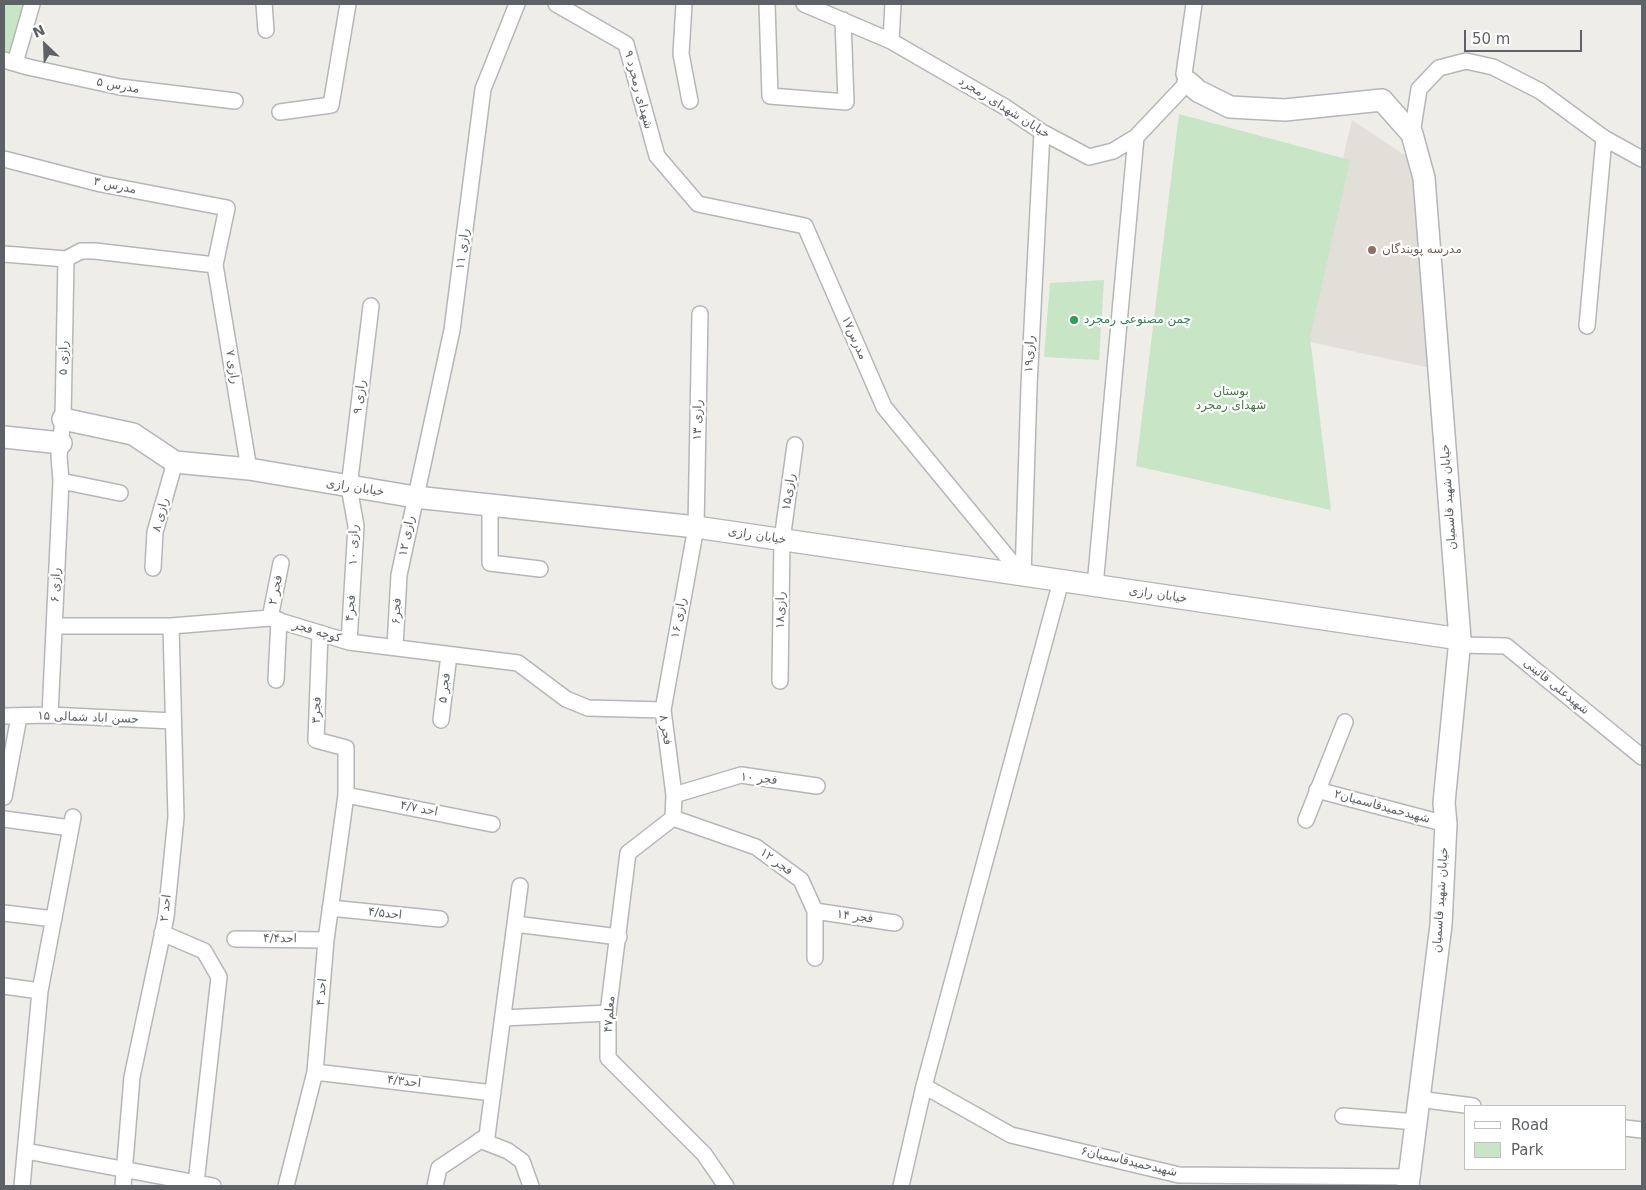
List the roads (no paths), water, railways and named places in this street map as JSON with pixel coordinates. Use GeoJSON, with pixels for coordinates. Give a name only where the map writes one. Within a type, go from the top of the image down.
{"type":"FeatureCollection","features":[{"type":"Feature","properties":{"kind":"street"},"geometry":{"type":"LineString","coordinates":[[9,62],[32,4]]}},
{"type":"Feature","properties":{"kind":"street"},"geometry":{"type":"LineString","coordinates":[[264,4],[266,30]]}},
{"type":"Feature","properties":{"kind":"street"},"geometry":{"type":"LineString","coordinates":[[280,112],[331,105],[348,4]]}},
{"type":"Feature","properties":{"kind":"street","name":"رازی ۱۱"},"geometry":{"type":"LineString","coordinates":[[415,497],[452,330],[483,89],[517,4]]}},
{"type":"Feature","properties":{"kind":"street","name":"شهدای رمجرد ۹"},"geometry":{"type":"LineString","coordinates":[[556,4],[626,44],[657,156]]}},
{"type":"Feature","properties":{"kind":"street"},"geometry":{"type":"LineString","coordinates":[[684,4],[681,54],[690,101]]}},
{"type":"Feature","properties":{"kind":"street"},"geometry":{"type":"LineString","coordinates":[[767,4],[770,96],[846,102],[843,20]]}},
{"type":"Feature","properties":{"kind":"street","name":"خیابان شهدای رمجرد"},"geometry":{"type":"LineString","coordinates":[[804,4],[891,40],[1005,107],[1042,132],[1089,157],[1113,151],[1136,137],[1188,82]]}},
{"type":"Feature","properties":{"kind":"street"},"geometry":{"type":"LineString","coordinates":[[891,40],[893,4]]}},
{"type":"Feature","properties":{"kind":"street"},"geometry":{"type":"LineString","coordinates":[[1188,82],[1184,74],[1194,4]]}},
{"type":"Feature","properties":{"kind":"street"},"geometry":{"type":"LineString","coordinates":[[1412,134],[1419,89],[1439,68],[1466,61],[1493,67],[1540,91],[1604,138],[1642,159]]}},
{"type":"Feature","properties":{"kind":"street","name":"مدرس ۵"},"geometry":{"type":"LineString","coordinates":[[9,62],[120,87],[235,101]]}},
{"type":"Feature","properties":{"kind":"street","name":"خیابان شهید قاسمیان"},"geometry":{"type":"LineString","coordinates":[[1188,82],[1198,91],[1230,107],[1286,110],[1382,100],[1412,134],[1424,178],[1459,642],[1444,803],[1446,824],[1441,925],[1408,1182]]}},
{"type":"Feature","properties":{"kind":"street","name":"رازی۱۹"},"geometry":{"type":"LineString","coordinates":[[1023,576],[1029,386],[1042,132]]}},
{"type":"Feature","properties":{"kind":"street"},"geometry":{"type":"LineString","coordinates":[[1095,586],[1136,137]]}},
{"type":"Feature","properties":{"kind":"street"},"geometry":{"type":"LineString","coordinates":[[1586,326],[1604,138]]}},
{"type":"Feature","properties":{"kind":"street","name":"مدرس۱۷"},"geometry":{"type":"LineString","coordinates":[[657,156],[698,204],[805,226],[884,407],[1023,576]]}},
{"type":"Feature","properties":{"kind":"street","name":"مدرس ۳"},"geometry":{"type":"LineString","coordinates":[[4,159],[101,184],[227,208],[215,265]]}},
{"type":"Feature","properties":{"kind":"street"},"geometry":{"type":"LineString","coordinates":[[4,254],[66,259],[80,251],[95,251],[215,265]]}},
{"type":"Feature","properties":{"kind":"street","name":"رازی ۵"},"geometry":{"type":"LineString","coordinates":[[60,449],[63,419],[66,259]]}},
{"type":"Feature","properties":{"kind":"street","name":"رازی ۷"},"geometry":{"type":"LineString","coordinates":[[215,265],[249,469]]}},
{"type":"Feature","properties":{"kind":"street","name":"رازی ۹"},"geometry":{"type":"LineString","coordinates":[[350,487],[371,306]]}},
{"type":"Feature","properties":{"kind":"street","name":"رازی ۱۳"},"geometry":{"type":"LineString","coordinates":[[696,526],[700,314]]}},
{"type":"Feature","properties":{"kind":"street","name":"خیابان رازی"},"geometry":{"type":"LineString","coordinates":[[63,419],[133,434],[174,462],[249,469],[415,497],[696,526],[1459,642]]}},
{"type":"Feature","properties":{"kind":"street"},"geometry":{"type":"LineString","coordinates":[[4,437],[60,449]]}},
{"type":"Feature","properties":{"kind":"street","name":"رازی۱۵"},"geometry":{"type":"LineString","coordinates":[[782,540],[795,445]]}},
{"type":"Feature","properties":{"kind":"street","name":"رازی ۶"},"geometry":{"type":"LineString","coordinates":[[50,715],[61,481],[60,449]]}},
{"type":"Feature","properties":{"kind":"street","name":"رازی ۸"},"geometry":{"type":"LineString","coordinates":[[153,568],[155,532],[174,462]]}},
{"type":"Feature","properties":{"kind":"street"},"geometry":{"type":"LineString","coordinates":[[61,481],[120,494]]}},
{"type":"Feature","properties":{"kind":"street","name":"رازی ۱۰"},"geometry":{"type":"LineString","coordinates":[[350,487],[356,526],[354,573]]}},
{"type":"Feature","properties":{"kind":"street","name":"رازی ۱۲"},"geometry":{"type":"LineString","coordinates":[[399,575],[415,497]]}},
{"type":"Feature","properties":{"kind":"street"},"geometry":{"type":"LineString","coordinates":[[490,506],[490,563],[540,569]]}},
{"type":"Feature","properties":{"kind":"street","name":"رازی ۱۶"},"geometry":{"type":"LineString","coordinates":[[663,710],[696,526]]}},
{"type":"Feature","properties":{"kind":"street","name":"رازی۱۸"},"geometry":{"type":"LineString","coordinates":[[780,681],[782,540]]}},
{"type":"Feature","properties":{"kind":"street","name":"فجر ۲"},"geometry":{"type":"LineString","coordinates":[[276,680],[274,619],[281,563]]}},
{"type":"Feature","properties":{"kind":"street","name":"فجر۴"},"geometry":{"type":"LineString","coordinates":[[349,642],[354,573]]}},
{"type":"Feature","properties":{"kind":"street","name":"فجر۶"},"geometry":{"type":"LineString","coordinates":[[395,648],[399,575]]}},
{"type":"Feature","properties":{"kind":"street"},"geometry":{"type":"LineString","coordinates":[[901,1186],[924,1086],[1061,581]]}},
{"type":"Feature","properties":{"kind":"street","name":"کوچه فجر"},"geometry":{"type":"LineString","coordinates":[[55,626],[171,626],[274,619],[349,642],[518,662],[566,699]]}},
{"type":"Feature","properties":{"kind":"street","name":"احد ۲"},"geometry":{"type":"LineString","coordinates":[[123,1186],[132,1077],[162,933],[176,817],[171,626]]}},
{"type":"Feature","properties":{"kind":"street","name":"فجر۳"},"geometry":{"type":"LineString","coordinates":[[320,633],[316,740],[346,748],[346,795]]}},
{"type":"Feature","properties":{"kind":"street","name":"شهیدعلی قائینی"},"geometry":{"type":"LineString","coordinates":[[1459,642],[1506,646],[1642,757]]}},
{"type":"Feature","properties":{"kind":"street","name":"فجر ۵"},"geometry":{"type":"LineString","coordinates":[[441,720],[449,655]]}},
{"type":"Feature","properties":{"kind":"street","name":"فجر ۸"},"geometry":{"type":"LineString","coordinates":[[566,699],[588,708],[663,710],[674,795],[673,818]]}},
{"type":"Feature","properties":{"kind":"street","name":"حسن اباد شمالی ۱۵"},"geometry":{"type":"LineString","coordinates":[[4,715],[19,717],[50,715],[173,721]]}},
{"type":"Feature","properties":{"kind":"street"},"geometry":{"type":"LineString","coordinates":[[4,798],[19,717]]}},
{"type":"Feature","properties":{"kind":"street","name":"شهیدحمیدقاسمیان۲"},"geometry":{"type":"LineString","coordinates":[[1306,820],[1345,722]]}},
{"type":"Feature","properties":{"kind":"street","name":"فجر ۱۰"},"geometry":{"type":"LineString","coordinates":[[674,795],[741,775],[817,786]]}},
{"type":"Feature","properties":{"kind":"street","name":"شهیدحمیدقاسمیان۲"},"geometry":{"type":"LineString","coordinates":[[1317,790],[1446,824]]}},
{"type":"Feature","properties":{"kind":"street","name":"احد ۴/۷"},"geometry":{"type":"LineString","coordinates":[[346,795],[492,824]]}},
{"type":"Feature","properties":{"kind":"street","name":"احد ۴"},"geometry":{"type":"LineString","coordinates":[[286,1186],[315,1072],[326,940],[346,795]]}},
{"type":"Feature","properties":{"kind":"street","name":"فجر ۱۲"},"geometry":{"type":"LineString","coordinates":[[673,818],[756,847],[801,880],[815,912],[815,958]]}},
{"type":"Feature","properties":{"kind":"street","name":"معلم۴۷"},"geometry":{"type":"LineString","coordinates":[[673,818],[628,853],[608,1013],[608,1058],[704,1154],[726,1186]]}},
{"type":"Feature","properties":{"kind":"street"},"geometry":{"type":"LineString","coordinates":[[4,819],[72,823],[40,991],[22,1186]]}},
{"type":"Feature","properties":{"kind":"street"},"geometry":{"type":"LineString","coordinates":[[435,1186],[439,1168],[487,1136],[520,886]]}},
{"type":"Feature","properties":{"kind":"street","name":"احد۴/۵"},"geometry":{"type":"LineString","coordinates":[[330,908],[440,920]]}},
{"type":"Feature","properties":{"kind":"street","name":"فجر ۱۴"},"geometry":{"type":"LineString","coordinates":[[815,912],[895,923]]}},
{"type":"Feature","properties":{"kind":"street"},"geometry":{"type":"LineString","coordinates":[[4,913],[54,919]]}},
{"type":"Feature","properties":{"kind":"street"},"geometry":{"type":"LineString","coordinates":[[515,924],[619,937]]}},
{"type":"Feature","properties":{"kind":"street"},"geometry":{"type":"LineString","coordinates":[[162,933],[204,951],[219,977],[196,1183]]}},
{"type":"Feature","properties":{"kind":"street","name":"احد۴/۴"},"geometry":{"type":"LineString","coordinates":[[234,939],[326,940]]}},
{"type":"Feature","properties":{"kind":"street"},"geometry":{"type":"LineString","coordinates":[[4,986],[40,991]]}},
{"type":"Feature","properties":{"kind":"street"},"geometry":{"type":"LineString","coordinates":[[503,1018],[608,1013]]}},
{"type":"Feature","properties":{"kind":"street","name":"احد۴/۳"},"geometry":{"type":"LineString","coordinates":[[315,1072],[493,1092]]}},
{"type":"Feature","properties":{"kind":"street","name":"شهیدحمیدقاسمیان۶"},"geometry":{"type":"LineString","coordinates":[[924,1086],[1011,1135],[1179,1174],[1408,1182]]}},
{"type":"Feature","properties":{"kind":"street"},"geometry":{"type":"LineString","coordinates":[[1418,1098],[1466,1105]]}},
{"type":"Feature","properties":{"kind":"street"},"geometry":{"type":"LineString","coordinates":[[1343,1116],[1416,1122]]}},
{"type":"Feature","properties":{"kind":"street"},"geometry":{"type":"LineString","coordinates":[[1626,1128],[1642,1130]]}},
{"type":"Feature","properties":{"kind":"street"},"geometry":{"type":"LineString","coordinates":[[480,1140],[508,1151],[522,1161],[531,1186]]}},
{"type":"Feature","properties":{"kind":"street"},"geometry":{"type":"LineString","coordinates":[[26,1151],[213,1186]]}},
{"type":"Feature","properties":{"kind":"place","name":"مدرسه پویندگان"},"geometry":{"type":"Point","coordinates":[1372,250]}},
{"type":"Feature","properties":{"kind":"place","name":"چمن مصنوعی رمجرد"},"geometry":{"type":"Point","coordinates":[1074,320]}},
{"type":"Feature","properties":{"kind":"park label","name":"بوستان شهدای رمجرد"},"geometry":{"type":"Point","coordinates":[1231,399]}}]}
